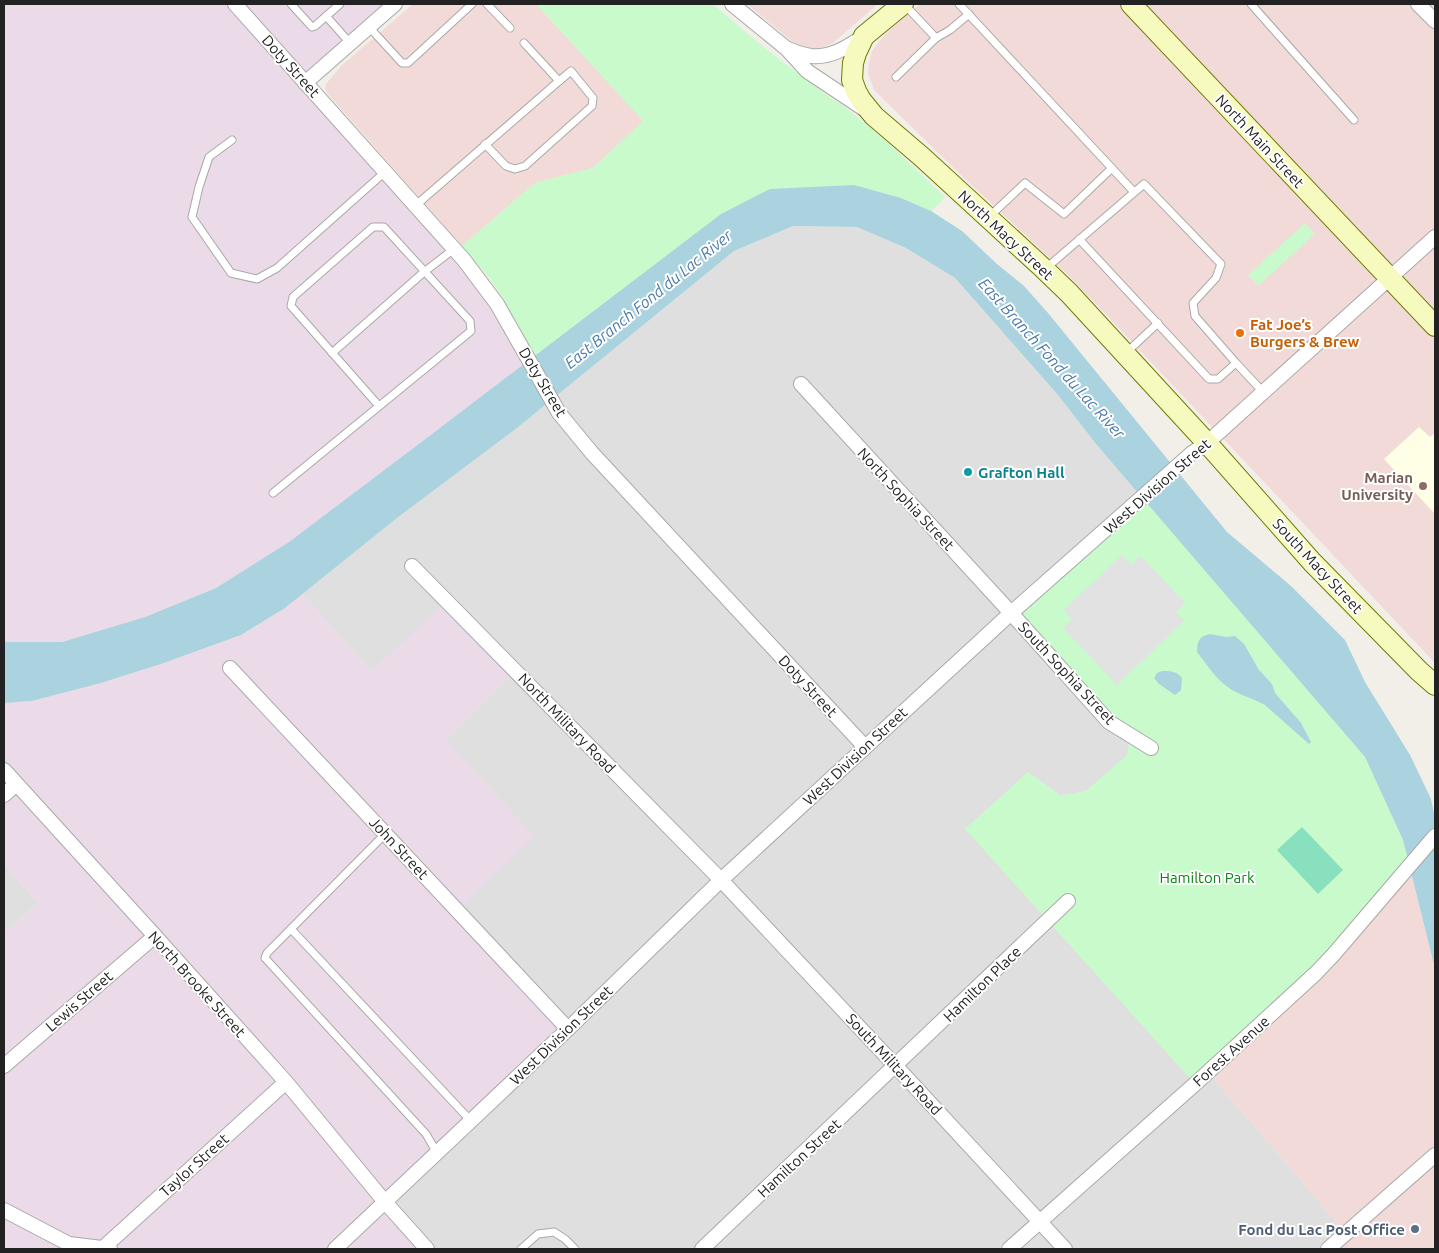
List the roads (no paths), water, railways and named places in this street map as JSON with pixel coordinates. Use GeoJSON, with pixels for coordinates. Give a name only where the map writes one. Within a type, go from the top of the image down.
{"type":"FeatureCollection","features":[{"type":"Feature","properties":{"kind":"main road"},"geometry":{"type":"LineString","coordinates":[[874,116],[858,96],[852,80],[854,58],[864,36],[904,4]]}},
{"type":"Feature","properties":{"kind":"main road","name":"North Main Street"},"geometry":{"type":"LineString","coordinates":[[1131,4],[1435,326]]}},
{"type":"Feature","properties":{"kind":"main road","name":"North Macy Street"},"geometry":{"type":"LineString","coordinates":[[874,116],[922,157],[1069,293],[1206,443]]}},
{"type":"Feature","properties":{"kind":"main road","name":"South Macy Street"},"geometry":{"type":"LineString","coordinates":[[1206,443],[1312,562],[1435,685]]}},
{"type":"Feature","properties":{"kind":"street","name":"Doty Street"},"geometry":{"type":"LineString","coordinates":[[235,4],[464,260],[496,304],[559,413],[592,453],[864,747]]}},
{"type":"Feature","properties":{"kind":"street"},"geometry":{"type":"LineString","coordinates":[[305,83],[395,4]]}},
{"type":"Feature","properties":{"kind":"street","name":"North Macy Street"},"geometry":{"type":"LineString","coordinates":[[732,4],[787,49],[807,71],[874,116]]}},
{"type":"Feature","properties":{"kind":"street"},"geometry":{"type":"LineString","coordinates":[[1418,4],[1435,21]]}},
{"type":"Feature","properties":{"kind":"street","name":"North Macy Street"},"geometry":{"type":"LineString","coordinates":[[787,49],[810,56],[825,55],[841,50],[864,36]]}},
{"type":"Feature","properties":{"kind":"street","name":"West Division Street"},"geometry":{"type":"LineString","coordinates":[[335,1249],[568,1029],[721,880],[864,747],[1011,613],[1206,443],[1435,237]]}},
{"type":"Feature","properties":{"kind":"street","name":"North Sophia Street"},"geometry":{"type":"LineString","coordinates":[[801,384],[1011,613]]}},
{"type":"Feature","properties":{"kind":"street","name":"North Military Road"},"geometry":{"type":"LineString","coordinates":[[412,566],[721,880]]}},
{"type":"Feature","properties":{"kind":"street","name":"South Sophia Street"},"geometry":{"type":"LineString","coordinates":[[1011,613],[1109,722],[1151,748]]}},
{"type":"Feature","properties":{"kind":"street","name":"John Street"},"geometry":{"type":"LineString","coordinates":[[230,668],[568,1029]]}},
{"type":"Feature","properties":{"kind":"street","name":"North Brooke Street"},"geometry":{"type":"LineString","coordinates":[[4,770],[286,1082],[385,1202],[427,1249]]}},
{"type":"Feature","properties":{"kind":"street"},"geometry":{"type":"LineString","coordinates":[[4,795],[16,784]]}},
{"type":"Feature","properties":{"kind":"street","name":"Forest Avenue"},"geometry":{"type":"LineString","coordinates":[[1009,1249],[1187,1091],[1316,972],[1334,954],[1435,836]]}},
{"type":"Feature","properties":{"kind":"street","name":"South Military Road"},"geometry":{"type":"LineString","coordinates":[[721,880],[1065,1249]]}},
{"type":"Feature","properties":{"kind":"street","name":"Hamilton Place"},"geometry":{"type":"LineString","coordinates":[[896,1066],[1068,901]]}},
{"type":"Feature","properties":{"kind":"street","name":"Lewis Street"},"geometry":{"type":"LineString","coordinates":[[4,1066],[155,936]]}},
{"type":"Feature","properties":{"kind":"street","name":"Hamilton Street"},"geometry":{"type":"LineString","coordinates":[[702,1249],[896,1066]]}},
{"type":"Feature","properties":{"kind":"street","name":"Taylor Street"},"geometry":{"type":"LineString","coordinates":[[107,1248],[286,1082]]}},
{"type":"Feature","properties":{"kind":"street"},"geometry":{"type":"LineString","coordinates":[[1328,1249],[1435,1155]]}},
{"type":"Feature","properties":{"kind":"street"},"geometry":{"type":"LineString","coordinates":[[4,1210],[69,1244],[107,1248]]}},
{"type":"Feature","properties":{"kind":"lane"},"geometry":{"type":"LineString","coordinates":[[291,4],[312,27],[340,4]]}},
{"type":"Feature","properties":{"kind":"lane"},"geometry":{"type":"LineString","coordinates":[[369,27],[402,63],[408,63],[472,4]]}},
{"type":"Feature","properties":{"kind":"lane"},"geometry":{"type":"LineString","coordinates":[[488,4],[510,28]]}},
{"type":"Feature","properties":{"kind":"lane"},"geometry":{"type":"LineString","coordinates":[[904,4],[936,38]]}},
{"type":"Feature","properties":{"kind":"lane"},"geometry":{"type":"LineString","coordinates":[[959,4],[1134,192]]}},
{"type":"Feature","properties":{"kind":"lane"},"geometry":{"type":"LineString","coordinates":[[1251,4],[1354,120]]}},
{"type":"Feature","properties":{"kind":"lane"},"geometry":{"type":"LineString","coordinates":[[896,77],[936,38],[950,30],[969,14]]}},
{"type":"Feature","properties":{"kind":"lane"},"geometry":{"type":"LineString","coordinates":[[326,16],[350,43]]}},
{"type":"Feature","properties":{"kind":"lane"},"geometry":{"type":"LineString","coordinates":[[524,43],[559,81]]}},
{"type":"Feature","properties":{"kind":"lane"},"geometry":{"type":"LineString","coordinates":[[415,206],[485,144],[570,71],[593,98],[592,106],[524,166],[515,169],[506,166],[485,144]]}},
{"type":"Feature","properties":{"kind":"lane"},"geometry":{"type":"LineString","coordinates":[[232,140],[209,157],[198,188],[192,216],[231,273],[257,279],[277,268],[385,172]]}},
{"type":"Feature","properties":{"kind":"lane"},"geometry":{"type":"LineString","coordinates":[[988,218],[1025,183],[1064,214],[1112,168]]}},
{"type":"Feature","properties":{"kind":"lane"},"geometry":{"type":"LineString","coordinates":[[1044,269],[1144,184],[1221,264],[1216,278],[1192,303],[1195,316],[1263,392]]}},
{"type":"Feature","properties":{"kind":"lane"},"geometry":{"type":"LineString","coordinates":[[273,493],[379,406],[470,331],[470,321],[384,227],[373,227],[293,298],[291,306],[379,406]]}},
{"type":"Feature","properties":{"kind":"lane"},"geometry":{"type":"LineString","coordinates":[[1079,239],[1209,379],[1218,380],[1236,363]]}},
{"type":"Feature","properties":{"kind":"lane"},"geometry":{"type":"LineString","coordinates":[[332,353],[424,272],[454,249]]}},
{"type":"Feature","properties":{"kind":"lane"},"geometry":{"type":"LineString","coordinates":[[1125,354],[1158,324]]}},
{"type":"Feature","properties":{"kind":"lane"},"geometry":{"type":"LineString","coordinates":[[385,834],[267,953],[265,958],[426,1134],[437,1153]]}},
{"type":"Feature","properties":{"kind":"lane"},"geometry":{"type":"LineString","coordinates":[[291,929],[471,1121]]}},
{"type":"Feature","properties":{"kind":"lane"},"geometry":{"type":"LineString","coordinates":[[521,1249],[538,1234],[554,1232],[565,1238],[575,1249]]}},
{"type":"Feature","properties":{"kind":"water","name":"East Branch Fond du Lac River"},"geometry":{"type":"Polygon","coordinates":[[[854,185],[901,198],[931,211],[962,231],[1024,286],[1227,532],[1291,586],[1345,640],[1365,682],[1410,755],[1431,799],[1435,818],[1435,969],[1403,840],[1365,757],[1096,444],[1058,395],[955,278],[906,248],[857,227],[793,226],[734,251],[517,428],[397,518],[285,608],[241,635],[101,683],[32,701],[4,703],[4,642],[62,642],[145,617],[216,588],[289,542],[721,214],[770,189],[854,185]]]}},
{"type":"Feature","properties":{"kind":"water"},"geometry":{"type":"Polygon","coordinates":[[[1210,634],[1226,637],[1235,636],[1244,644],[1259,670],[1272,684],[1275,693],[1301,723],[1311,742],[1309,744],[1265,705],[1232,690],[1217,678],[1197,652],[1199,640],[1210,634]]]}},
{"type":"Feature","properties":{"kind":"water"},"geometry":{"type":"Polygon","coordinates":[[[1171,671],[1182,678],[1181,690],[1175,695],[1159,684],[1154,678],[1157,673],[1171,671]]]}},
{"type":"Feature","properties":{"kind":"place","name":"Fat Joe’s Burgers & Brew"},"geometry":{"type":"Point","coordinates":[1240,333]}},
{"type":"Feature","properties":{"kind":"place","name":"Grafton Hall"},"geometry":{"type":"Point","coordinates":[968,472]}},
{"type":"Feature","properties":{"kind":"place","name":"Marian University"},"geometry":{"type":"Point","coordinates":[1423,486]}},
{"type":"Feature","properties":{"kind":"place","name":"Fond du Lac Post Office"},"geometry":{"type":"Point","coordinates":[1415,1229]}},
{"type":"Feature","properties":{"kind":"park label","name":"Hamilton Park"},"geometry":{"type":"Point","coordinates":[1207,877]}}]}
